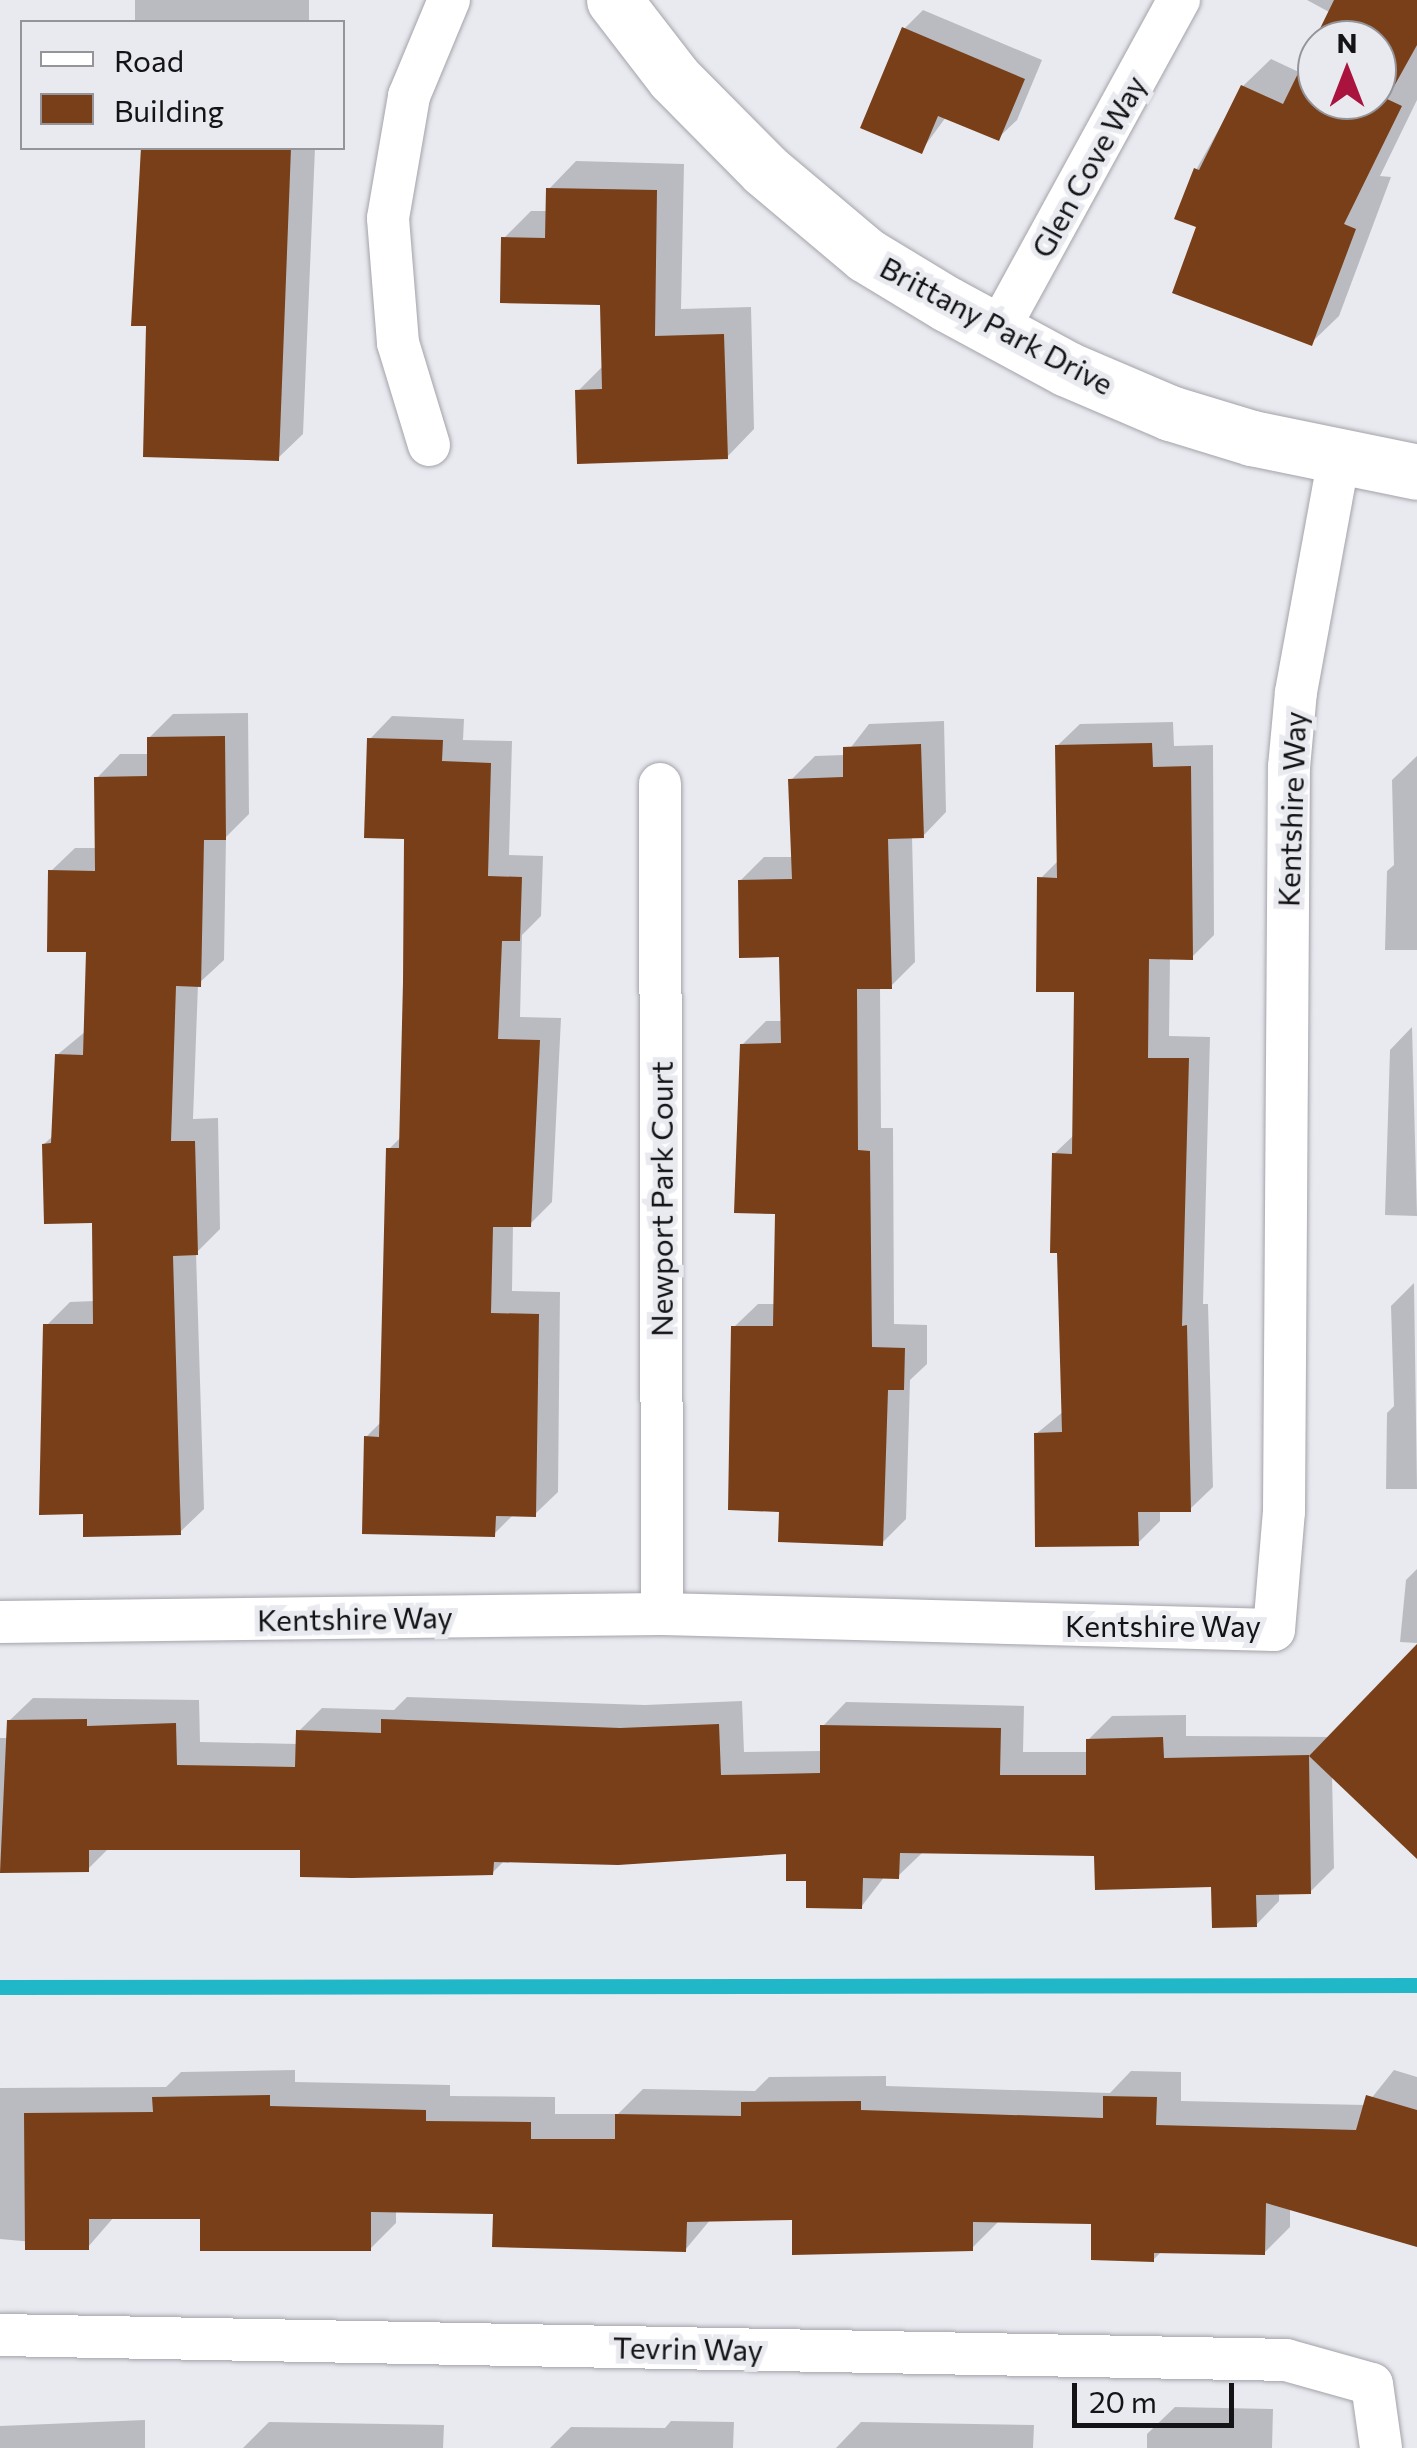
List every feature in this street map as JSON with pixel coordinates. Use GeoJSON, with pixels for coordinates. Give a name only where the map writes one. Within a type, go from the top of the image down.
{"type":"FeatureCollection","features":[{"type":"Feature","properties":{"kind":"street"},"geometry":{"type":"LineString","coordinates":[[429,445],[398,343],[388,218],[409,96],[450,0]]}},
{"type":"Feature","properties":{"kind":"street","name":"Brittany Park Drive"},"geometry":{"type":"LineString","coordinates":[[614,0],[674,78],[764,170],[866,255],[997,332],[1170,412],[1338,458],[1417,472]]}},
{"type":"Feature","properties":{"kind":"street","name":"Glen Cove Way"},"geometry":{"type":"LineString","coordinates":[[997,332],[1179,0]]}},
{"type":"Feature","properties":{"kind":"street","name":"Kentshire Way"},"geometry":{"type":"LineString","coordinates":[[0,1622],[662,1614],[1274,1630],[1284,1512],[1288,767],[1296,692],[1338,458]]}},
{"type":"Feature","properties":{"kind":"street","name":"Newport Park Court"},"geometry":{"type":"LineString","coordinates":[[660,784],[662,1614]]}},
{"type":"Feature","properties":{"kind":"street","name":"Tevrin Way"},"geometry":{"type":"LineString","coordinates":[[0,2335],[1286,2360],[1372,2384],[1382,2448]]}},
{"type":"Feature","properties":{"kind":"building"},"geometry":{"type":"Polygon","coordinates":[[[1334,0],[1417,0],[1417,45],[1397,81],[1397,20],[1324,20],[1334,0]]]}},
{"type":"Feature","properties":{"kind":"building"},"geometry":{"type":"Polygon","coordinates":[[[902,27],[1025,79],[999,141],[938,116],[922,154],[860,128],[902,27]]]}},
{"type":"Feature","properties":{"kind":"building"},"geometry":{"type":"Polygon","coordinates":[[[1297,75],[1297,120],[1395,120],[1344,224],[1356,229],[1312,346],[1172,293],[1196,227],[1174,219],[1194,168],[1199,170],[1241,85],[1283,104],[1297,75]]]}},
{"type":"Feature","properties":{"kind":"building"},"geometry":{"type":"Polygon","coordinates":[[[141,150],[291,150],[279,461],[143,457],[146,326],[131,326],[141,150]]]}},
{"type":"Feature","properties":{"kind":"building"},"geometry":{"type":"Polygon","coordinates":[[[546,188],[657,190],[655,336],[724,334],[728,459],[577,464],[575,390],[602,389],[600,305],[500,303],[501,237],[545,238],[546,188]]]}},
{"type":"Feature","properties":{"kind":"building"},"geometry":{"type":"Polygon","coordinates":[[[225,736],[226,840],[204,840],[201,987],[176,986],[171,1141],[195,1141],[198,1255],[173,1256],[181,1535],[83,1537],[83,1514],[39,1515],[43,1324],[93,1324],[92,1223],[44,1224],[42,1144],[51,1143],[55,1054],[83,1055],[86,952],[47,952],[48,870],[95,871],[94,777],[147,776],[147,737],[225,736]]]}},
{"type":"Feature","properties":{"kind":"building"},"geometry":{"type":"Polygon","coordinates":[[[367,738],[443,740],[442,761],[491,763],[488,876],[522,877],[520,941],[502,941],[498,1039],[540,1040],[531,1227],[493,1227],[491,1313],[539,1314],[536,1517],[496,1516],[495,1537],[362,1534],[364,1436],[379,1437],[386,1148],[399,1148],[404,839],[364,838],[367,738]]]}},
{"type":"Feature","properties":{"kind":"building"},"geometry":{"type":"Polygon","coordinates":[[[1152,743],[1153,767],[1191,766],[1193,960],[1149,959],[1148,1058],[1189,1058],[1182,1326],[1187,1325],[1191,1512],[1138,1512],[1139,1546],[1035,1547],[1034,1433],[1062,1432],[1057,1253],[1050,1253],[1052,1153],[1072,1154],[1074,992],[1036,992],[1037,877],[1057,878],[1055,745],[1152,743]]]}},
{"type":"Feature","properties":{"kind":"building"},"geometry":{"type":"Polygon","coordinates":[[[921,744],[924,838],[888,839],[892,989],[857,989],[858,1150],[870,1151],[872,1347],[905,1348],[904,1390],[888,1390],[883,1546],[778,1542],[779,1512],[728,1510],[731,1326],[773,1326],[775,1214],[734,1213],[740,1044],[781,1043],[779,957],[739,958],[738,880],[792,879],[788,779],[843,777],[843,747],[921,744]]]}},
{"type":"Feature","properties":{"kind":"building"},"geometry":{"type":"Polygon","coordinates":[[[1417,1644],[1417,1859],[1309,1756],[1417,1644]]]}},
{"type":"Feature","properties":{"kind":"building"},"geometry":{"type":"Polygon","coordinates":[[[87,1719],[87,1726],[176,1723],[177,1765],[295,1767],[296,1730],[381,1733],[381,1719],[620,1728],[719,1724],[721,1775],[820,1773],[820,1725],[1001,1728],[1000,1775],[1086,1775],[1086,1739],[1163,1737],[1164,1758],[1309,1755],[1311,1894],[1256,1895],[1257,1927],[1212,1928],[1211,1887],[1095,1890],[1094,1856],[900,1853],[899,1879],[863,1878],[862,1909],[806,1908],[806,1881],[786,1881],[786,1854],[618,1865],[494,1862],[493,1875],[352,1878],[300,1877],[300,1850],[89,1850],[89,1872],[0,1873],[7,1720],[87,1719]]]}},
{"type":"Feature","properties":{"kind":"building"},"geometry":{"type":"Polygon","coordinates":[[[270,2095],[270,2106],[426,2110],[426,2121],[531,2122],[531,2139],[615,2139],[615,2114],[741,2116],[741,2102],[861,2101],[861,2110],[1103,2118],[1103,2096],[1157,2097],[1156,2125],[1356,2130],[1366,2095],[1417,2110],[1417,2247],[1266,2203],[1265,2255],[1154,2253],[1154,2262],[1091,2260],[1091,2224],[973,2222],[973,2251],[792,2255],[792,2220],[687,2222],[686,2252],[492,2247],[493,2214],[371,2212],[371,2251],[200,2251],[200,2219],[89,2219],[89,2250],[25,2250],[24,2113],[153,2112],[152,2097],[270,2095]]]}},
{"type":"Feature","properties":{"kind":"waterway"},"geometry":{"type":"LineString","coordinates":[[0,1987],[1417,1985]]}}]}
